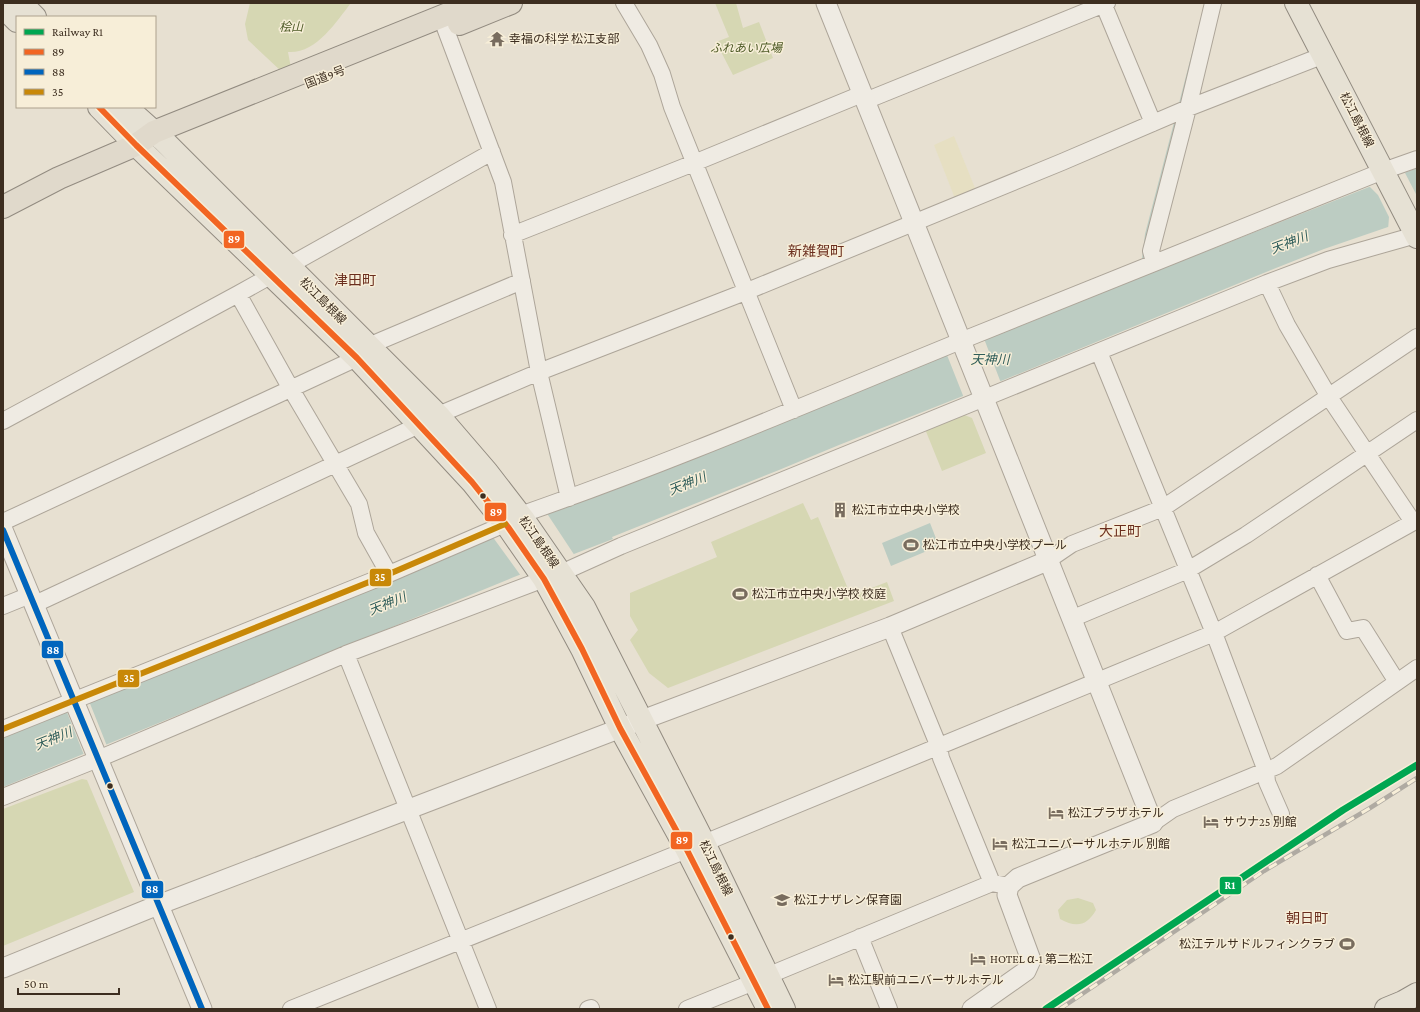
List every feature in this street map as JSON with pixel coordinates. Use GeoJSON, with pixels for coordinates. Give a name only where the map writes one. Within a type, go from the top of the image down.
{"type":"FeatureCollection","features":[{"type":"Feature","properties":{"kind":"highway","name":"国道9号"},"geometry":{"type":"LineString","coordinates":[[443,24],[475,3]]}},
{"type":"Feature","properties":{"kind":"highway","name":"国道9号"},"geometry":{"type":"LineString","coordinates":[[3,207],[59,178],[158,136],[443,24],[512,3]]}},
{"type":"Feature","properties":{"kind":"main road"},"geometry":{"type":"LineString","coordinates":[[21,3],[34,16]]}},
{"type":"Feature","properties":{"kind":"main road","name":"松江島根線"},"geometry":{"type":"LineString","coordinates":[[1296,3],[1415,234]]}},
{"type":"Feature","properties":{"kind":"main road"},"geometry":{"type":"LineString","coordinates":[[3,7],[16,21]]}},
{"type":"Feature","properties":{"kind":"main road","name":"松江島根線"},"geometry":{"type":"LineString","coordinates":[[100,108],[136,145],[280,270]]}},
{"type":"Feature","properties":{"kind":"main road","name":"松江島根線"},"geometry":{"type":"LineString","coordinates":[[127,108],[158,136],[280,270],[428,420],[488,472],[514,521],[551,574],[584,608],[642,720],[696,846],[761,979],[784,1009]]}},
{"type":"Feature","properties":{"kind":"main road","name":"松江島根線"},"geometry":{"type":"LineString","coordinates":[[551,574],[582,649],[620,728],[696,846]]}},
{"type":"Feature","properties":{"kind":"main road","name":"松江島根線"},"geometry":{"type":"LineString","coordinates":[[761,979],[768,1009]]}},
{"type":"Feature","properties":{"kind":"main road"},"geometry":{"type":"LineString","coordinates":[[1386,1009],[1417,994]]}},
{"type":"Feature","properties":{"kind":"street"},"geometry":{"type":"LineString","coordinates":[[624,3],[649,45],[662,74],[672,107],[694,164],[794,410]]}},
{"type":"Feature","properties":{"kind":"street"},"geometry":{"type":"LineString","coordinates":[[826,3],[913,223],[962,341],[1047,561],[1153,823]]}},
{"type":"Feature","properties":{"kind":"street"},"geometry":{"type":"LineString","coordinates":[[512,235],[1105,3],[1153,123]]}},
{"type":"Feature","properties":{"kind":"street"},"geometry":{"type":"LineString","coordinates":[[1154,262],[1151,251],[1188,108],[1213,3]]}},
{"type":"Feature","properties":{"kind":"street"},"geometry":{"type":"LineString","coordinates":[[443,24],[503,182],[539,372],[569,498]]}},
{"type":"Feature","properties":{"kind":"street"},"geometry":{"type":"LineString","coordinates":[[3,606],[32,599],[336,464],[428,420],[539,372],[745,292],[1188,108],[1324,55]]}},
{"type":"Feature","properties":{"kind":"street"},"geometry":{"type":"LineString","coordinates":[[3,421],[238,294],[492,152]]}},
{"type":"Feature","properties":{"kind":"street"},"geometry":{"type":"LineString","coordinates":[[3,729],[389,574],[569,498],[794,410],[1154,262],[1417,159]]}},
{"type":"Feature","properties":{"kind":"street"},"geometry":{"type":"LineString","coordinates":[[3,797],[97,756],[346,654],[621,546],[1267,283],[1328,260],[1415,234]]}},
{"type":"Feature","properties":{"kind":"street"},"geometry":{"type":"LineString","coordinates":[[3,522],[291,389],[362,352],[522,281]]}},
{"type":"Feature","properties":{"kind":"street"},"geometry":{"type":"LineString","coordinates":[[291,1009],[696,846],[1214,633],[1415,521],[1329,397],[1286,325],[1267,283]]}},
{"type":"Feature","properties":{"kind":"street"},"geometry":{"type":"LineString","coordinates":[[238,294],[291,389],[359,504],[366,533],[389,574]]}},
{"type":"Feature","properties":{"kind":"street"},"geometry":{"type":"LineString","coordinates":[[3,968],[158,905],[890,626],[1047,561],[1072,544],[1163,508],[1417,337]]}},
{"type":"Feature","properties":{"kind":"street"},"geometry":{"type":"LineString","coordinates":[[1099,352],[1214,633],[1266,770],[1267,782],[1281,814]]}},
{"type":"Feature","properties":{"kind":"street"},"geometry":{"type":"LineString","coordinates":[[1071,619],[1188,570],[1246,535],[1417,420]]}},
{"type":"Feature","properties":{"kind":"street"},"geometry":{"type":"LineString","coordinates":[[3,530],[202,1009]]}},
{"type":"Feature","properties":{"kind":"street"},"geometry":{"type":"LineString","coordinates":[[1318,575],[1347,631],[1363,628],[1397,682]]}},
{"type":"Feature","properties":{"kind":"street"},"geometry":{"type":"LineString","coordinates":[[890,626],[938,746],[941,758],[1000,885],[1007,895],[1031,960],[1026,972],[972,1009]]}},
{"type":"Feature","properties":{"kind":"street"},"geometry":{"type":"LineString","coordinates":[[346,654],[488,1009]]}},
{"type":"Feature","properties":{"kind":"street"},"geometry":{"type":"LineString","coordinates":[[687,1009],[860,937],[1018,878],[1153,823],[1173,809],[1277,766],[1417,668]]}},
{"type":"Feature","properties":{"kind":"street"},"geometry":{"type":"LineString","coordinates":[[860,937],[889,1009]]}},
{"type":"Feature","properties":{"kind":"shaded area"},"geometry":{"type":"Polygon","coordinates":[[[954,136],[977,193],[956,201],[934,145],[954,136]]]}},
{"type":"Feature","properties":{"kind":"green space","name":"桧山"},"geometry":{"type":"Polygon","coordinates":[[[250,3],[351,3],[332,27],[316,42],[308,48],[288,52],[291,68],[282,72],[248,40],[245,24],[250,3]]]}},
{"type":"Feature","properties":{"kind":"green space","name":"ふれあい広場"},"geometry":{"type":"Polygon","coordinates":[[[715,3],[736,3],[743,28],[759,22],[773,58],[733,75],[716,42],[729,37],[715,3]]]}},
{"type":"Feature","properties":{"kind":"green space"},"geometry":{"type":"Polygon","coordinates":[[[962,414],[972,418],[986,453],[942,471],[925,429],[962,414]]]}},
{"type":"Feature","properties":{"kind":"green space","name":"松江市立中央小学校 校庭"},"geometry":{"type":"Polygon","coordinates":[[[803,503],[811,520],[818,517],[851,596],[887,582],[894,601],[668,688],[649,673],[630,640],[638,630],[630,616],[630,593],[717,557],[711,542],[803,503]]]}},
{"type":"Feature","properties":{"kind":"green space"},"geometry":{"type":"Polygon","coordinates":[[[82,779],[87,780],[134,892],[3,946],[3,809],[82,779]]]}},
{"type":"Feature","properties":{"kind":"green space"},"geometry":{"type":"Polygon","coordinates":[[[1078,898],[1093,903],[1096,910],[1093,915],[1081,924],[1071,924],[1060,919],[1058,910],[1067,900],[1078,898]]]}},
{"type":"Feature","properties":{"kind":"water"},"geometry":{"type":"Polygon","coordinates":[[[1205,3],[1147,257],[1142,259],[1145,234],[1205,3]]]}},
{"type":"Feature","properties":{"kind":"water","name":"天神川"},"geometry":{"type":"Polygon","coordinates":[[[1417,168],[1417,217],[1324,249],[1271,270],[1006,379],[612,537],[613,539],[514,577],[3,787],[3,738],[450,557],[553,510],[592,496],[593,497],[687,461],[986,335],[1023,325],[1144,276],[1145,270],[1150,268],[1154,272],[1417,168]]]}},
{"type":"Feature","properties":{"kind":"water","name":"松江市立中央小学校プール"},"geometry":{"type":"Polygon","coordinates":[[[930,523],[939,546],[891,566],[882,543],[930,523]]]}},
{"type":"Feature","properties":{"kind":"pier"},"geometry":{"type":"Polygon","coordinates":[[[1404,171],[1417,196],[1417,219],[1388,230],[1389,217],[1378,195],[1368,185],[1404,171]]]}},
{"type":"Feature","properties":{"kind":"pier"},"geometry":{"type":"Polygon","coordinates":[[[983,336],[1001,383],[964,398],[945,350],[983,336]]]}},
{"type":"Feature","properties":{"kind":"pier"},"geometry":{"type":"Polygon","coordinates":[[[546,512],[575,556],[521,576],[492,536],[546,512]]]}},
{"type":"Feature","properties":{"kind":"pier"},"geometry":{"type":"Polygon","coordinates":[[[89,701],[107,746],[84,755],[66,710],[89,701]]]}},
{"type":"Feature","properties":{"kind":"railway"},"geometry":{"type":"LineString","coordinates":[[1060,1009],[1264,871],[1370,808],[1417,778]]}},
{"type":"Feature","properties":{"kind":"rail line","name":"R1"},"geometry":{"type":"LineString","coordinates":[[1046,1009],[1343,810],[1417,765]]}},
{"type":"Feature","properties":{"kind":"transit line","name":"89"},"geometry":{"type":"LineString","coordinates":[[100,108],[136,145],[357,358],[472,482],[508,527],[544,579],[582,649],[620,728],[687,850],[768,1009]]}},
{"type":"Feature","properties":{"kind":"transit line","name":"35"},"geometry":{"type":"LineString","coordinates":[[3,729],[389,574],[505,524]]}},
{"type":"Feature","properties":{"kind":"transit line","name":"88"},"geometry":{"type":"LineString","coordinates":[[3,530],[202,1009]]}},
{"type":"Feature","properties":{"kind":"place","name":"幸福の科学 松江支部"},"geometry":{"type":"Point","coordinates":[497,39]}},
{"type":"Feature","properties":{"kind":"place","name":"松江市立中央小学校"},"geometry":{"type":"Point","coordinates":[840,510]}},
{"type":"Feature","properties":{"kind":"place","name":"松江市立中央小学校プール"},"geometry":{"type":"Point","coordinates":[911,545]}},
{"type":"Feature","properties":{"kind":"place","name":"松江市立中央小学校 校庭"},"geometry":{"type":"Point","coordinates":[740,594]}},
{"type":"Feature","properties":{"kind":"place","name":"松江プラザホテル"},"geometry":{"type":"Point","coordinates":[1056,813]}},
{"type":"Feature","properties":{"kind":"place","name":"サウナ25 別館"},"geometry":{"type":"Point","coordinates":[1211,822]}},
{"type":"Feature","properties":{"kind":"place","name":"松江ユニバーサルホテル 別館"},"geometry":{"type":"Point","coordinates":[1000,844]}},
{"type":"Feature","properties":{"kind":"place","name":"松江ナザレン保育園"},"geometry":{"type":"Point","coordinates":[782,900]}},
{"type":"Feature","properties":{"kind":"place","name":"松江テルサドルフィンクラブ"},"geometry":{"type":"Point","coordinates":[1347,944]}},
{"type":"Feature","properties":{"kind":"place","name":"HOTEL α-1 第二松江"},"geometry":{"type":"Point","coordinates":[978,959]}},
{"type":"Feature","properties":{"kind":"place","name":"松江駅前ユニバーサルホテル"},"geometry":{"type":"Point","coordinates":[836,980]}},
{"type":"Feature","properties":{"kind":"district","name":"新雑賀町"},"geometry":{"type":"Point","coordinates":[816,251]}},
{"type":"Feature","properties":{"kind":"district","name":"津田町"},"geometry":{"type":"Point","coordinates":[355,280]}},
{"type":"Feature","properties":{"kind":"district","name":"大正町"},"geometry":{"type":"Point","coordinates":[1120,531]}},
{"type":"Feature","properties":{"kind":"district","name":"朝日町"},"geometry":{"type":"Point","coordinates":[1307,918]}}]}
